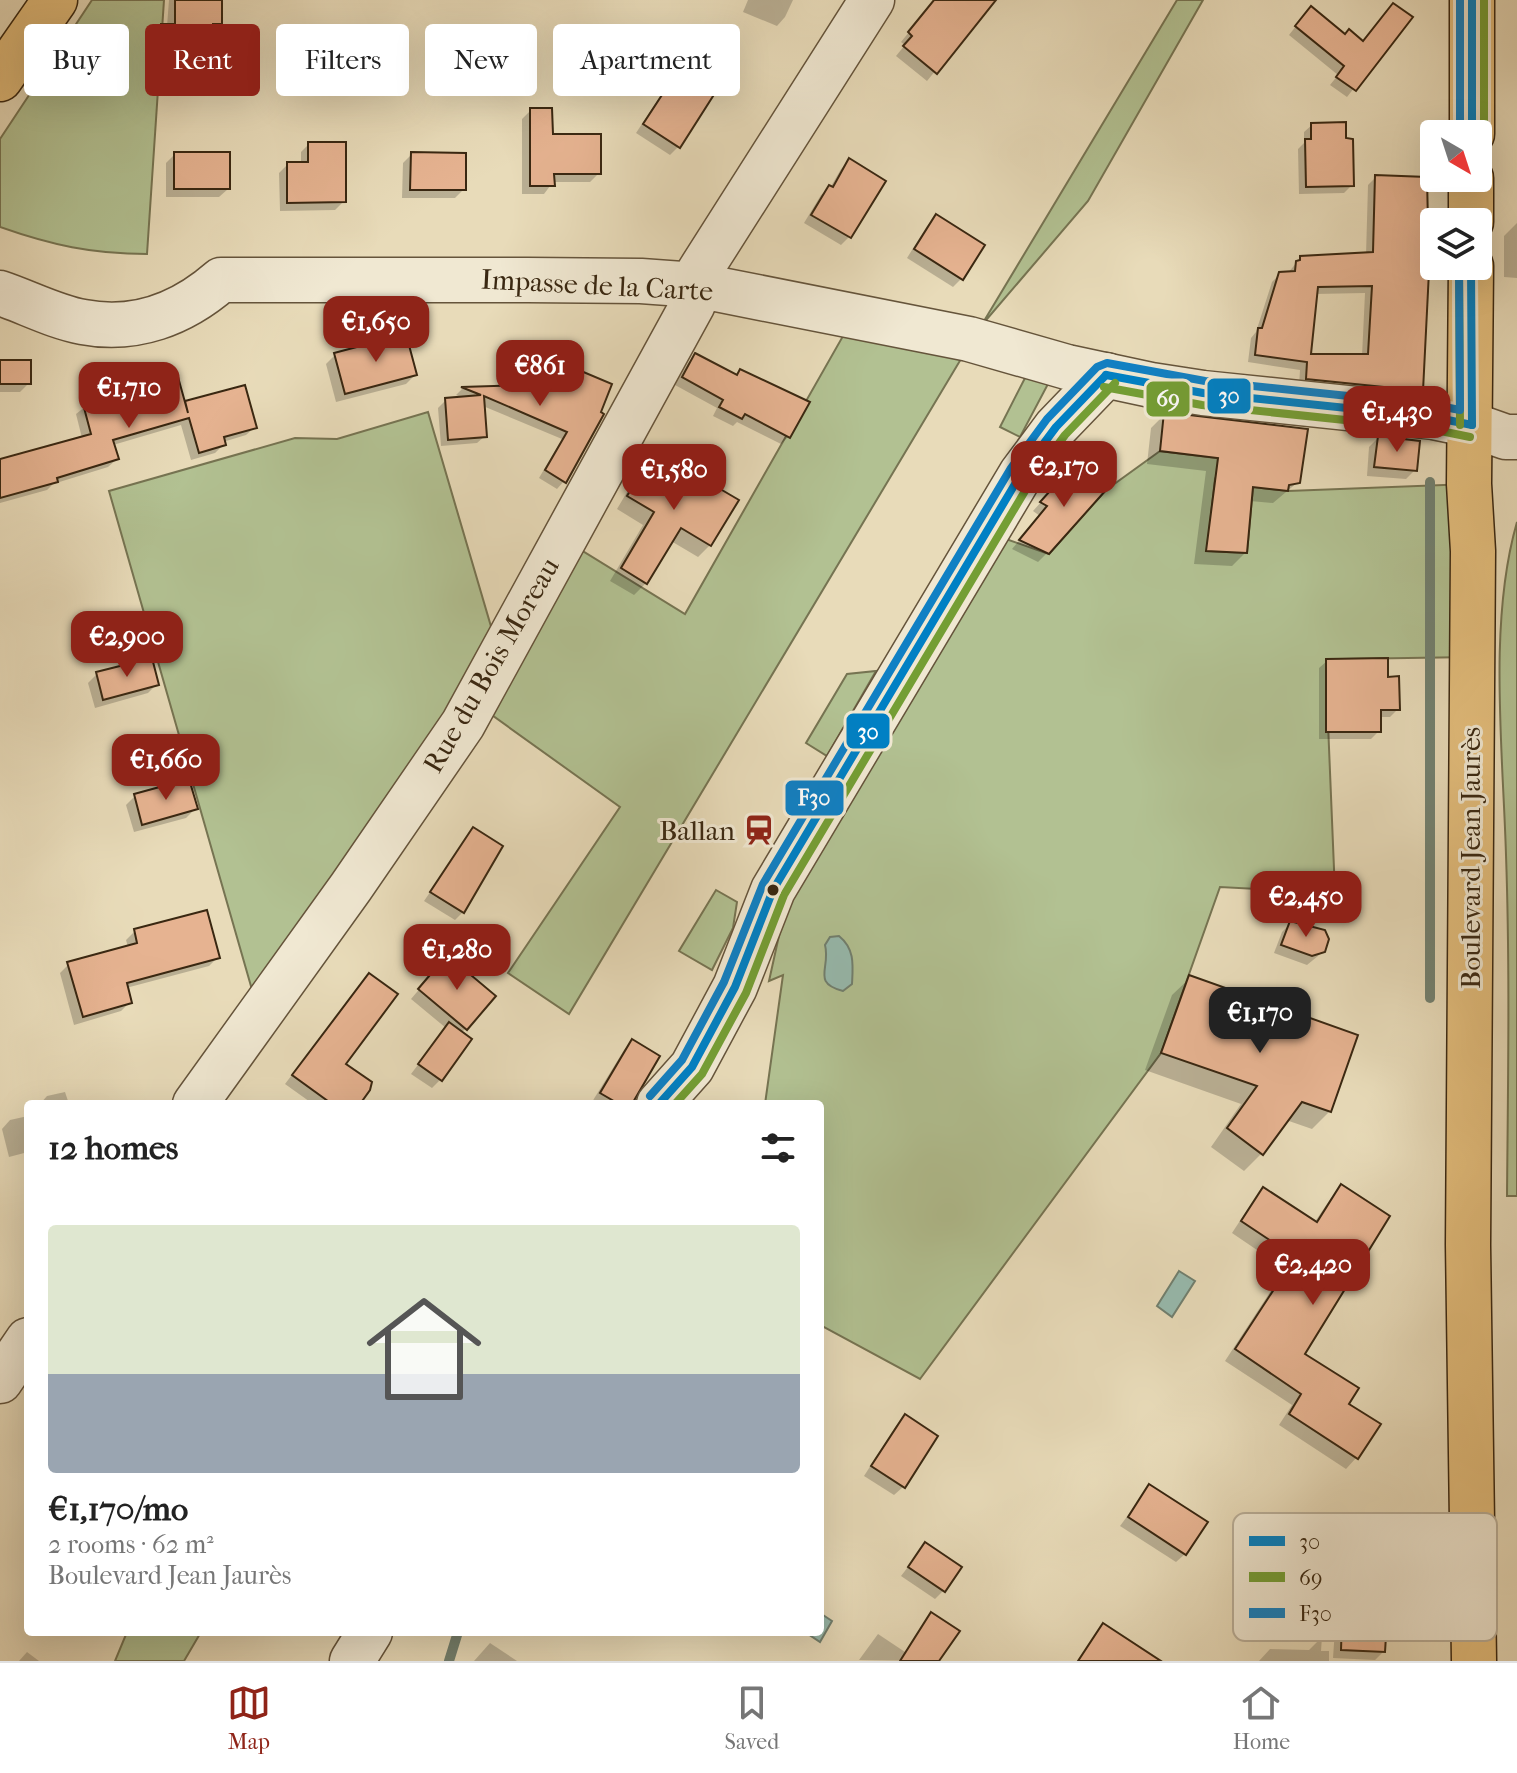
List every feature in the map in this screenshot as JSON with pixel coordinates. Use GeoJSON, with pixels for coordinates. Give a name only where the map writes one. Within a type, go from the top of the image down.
{"type":"FeatureCollection","features":[{"type":"Feature","properties":{"kind":"main road"},"geometry":{"type":"LineString","coordinates":[[0,79],[55,0]]}},
{"type":"Feature","properties":{"kind":"main road"},"geometry":{"type":"LineString","coordinates":[[1472,0],[1472,120]]}},
{"type":"Feature","properties":{"kind":"main road","name":"Boulevard Jean Jaurès"},"geometry":{"type":"LineString","coordinates":[[1471,280],[1468,1292],[1472,1513]]}},
{"type":"Feature","properties":{"kind":"main road","name":"Boulevard Jean Jaurès"},"geometry":{"type":"LineString","coordinates":[[1456,1513],[1468,1292]]}},
{"type":"Feature","properties":{"kind":"main road","name":"Boulevard Jean Jaurès"},"geometry":{"type":"LineString","coordinates":[[1448,1661],[1449,1641]]}},
{"type":"Feature","properties":{"kind":"main road","name":"Boulevard Jean Jaurès"},"geometry":{"type":"LineString","coordinates":[[1474,1641],[1474,1661]]}},
{"type":"Feature","properties":{"kind":"street","name":"Rue du Bois Moreau"},"geometry":{"type":"LineString","coordinates":[[198,1100],[463,724],[693,304],[699,272],[872,0]]}},
{"type":"Feature","properties":{"kind":"street","name":"Impasse de la Carte"},"geometry":{"type":"LineString","coordinates":[[0,293],[81,322],[122,326],[159,318],[202,296],[221,280],[513,279],[696,285],[973,340],[1067,367],[1203,393],[1433,417],[1472,425],[1506,437],[1517,437]]}},
{"type":"Feature","properties":{"kind":"street"},"geometry":{"type":"LineString","coordinates":[[666,1100],[690,1086],[735,987],[773,890],[1021,474],[1056,427],[1106,375]]}},
{"type":"Feature","properties":{"kind":"street"},"geometry":{"type":"LineString","coordinates":[[0,1381],[24,1346]]}},
{"type":"Feature","properties":{"kind":"street"},"geometry":{"type":"LineString","coordinates":[[352,1661],[368,1636]]}},
{"type":"Feature","properties":{"kind":"green space"},"geometry":{"type":"Polygon","coordinates":[[[92,0],[164,0],[162,24],[145,24],[145,96],[158,96],[147,254],[72,247],[0,227],[0,139],[28,96],[129,96],[129,24],[76,24],[92,0]]]}},
{"type":"Feature","properties":{"kind":"green space"},"geometry":{"type":"Polygon","coordinates":[[[1177,0],[1203,0],[1088,201],[981,326],[1177,0]]]}},
{"type":"Feature","properties":{"kind":"green space"},"geometry":{"type":"Polygon","coordinates":[[[843,336],[961,359],[569,1014],[508,973],[620,807],[475,703],[259,1014],[109,491],[295,438],[337,439],[428,412],[500,657],[563,539],[685,614],[843,336]]]}},
{"type":"Feature","properties":{"kind":"green space"},"geometry":{"type":"Polygon","coordinates":[[[1027,374],[1048,384],[1020,437],[1000,427],[1027,374]]]}},
{"type":"Feature","properties":{"kind":"green space"},"geometry":{"type":"Polygon","coordinates":[[[1160,451],[1224,459],[1215,479],[1207,551],[1247,553],[1253,487],[1288,491],[1469,484],[1472,657],[1343,659],[1326,675],[1335,893],[1220,887],[1161,1053],[920,1379],[824,1327],[824,1100],[766,1100],[783,975],[769,981],[786,904],[1006,539],[1049,554],[1106,490],[1160,451]]]}},
{"type":"Feature","properties":{"kind":"green space"},"geometry":{"type":"Polygon","coordinates":[[[1517,522],[1517,1196],[1507,1196],[1508,940],[1500,644],[1508,561],[1517,522]]]}},
{"type":"Feature","properties":{"kind":"green space"},"geometry":{"type":"Polygon","coordinates":[[[876,671],[827,756],[806,743],[847,674],[876,671]]]}},
{"type":"Feature","properties":{"kind":"green space"},"geometry":{"type":"Polygon","coordinates":[[[716,890],[737,902],[733,928],[712,970],[679,951],[716,890]]]}},
{"type":"Feature","properties":{"kind":"green space"},"geometry":{"type":"Polygon","coordinates":[[[125,1636],[199,1636],[184,1661],[115,1661],[125,1636]]]}},
{"type":"Feature","properties":{"kind":"water"},"geometry":{"type":"Polygon","coordinates":[[[839,936],[848,946],[853,964],[852,984],[843,991],[828,984],[824,974],[825,945],[830,937],[839,936]]]}},
{"type":"Feature","properties":{"kind":"water"},"geometry":{"type":"Polygon","coordinates":[[[1179,1271],[1195,1281],[1172,1317],[1157,1306],[1179,1271]]]}},
{"type":"Feature","properties":{"kind":"water"},"geometry":{"type":"Polygon","coordinates":[[[824,1616],[832,1621],[824,1635],[824,1616]]]}},
{"type":"Feature","properties":{"kind":"building"},"geometry":{"type":"Polygon","coordinates":[[[175,0],[222,0],[222,24],[175,24],[175,0]]]}},
{"type":"Feature","properties":{"kind":"building"},"geometry":{"type":"Polygon","coordinates":[[[934,0],[996,0],[937,74],[903,46],[912,36],[908,32],[934,0]]]}},
{"type":"Feature","properties":{"kind":"building"},"geometry":{"type":"Polygon","coordinates":[[[1393,3],[1413,17],[1356,91],[1336,77],[1344,66],[1295,26],[1311,6],[1345,34],[1349,29],[1363,41],[1393,3]]]}},
{"type":"Feature","properties":{"kind":"building"},"geometry":{"type":"Polygon","coordinates":[[[661,96],[713,96],[680,148],[643,124],[661,96]]]}},
{"type":"Feature","properties":{"kind":"building"},"geometry":{"type":"Polygon","coordinates":[[[530,108],[552,108],[553,134],[601,134],[601,174],[554,174],[555,186],[530,186],[530,108]]]}},
{"type":"Feature","properties":{"kind":"building"},"geometry":{"type":"Polygon","coordinates":[[[1346,122],[1346,138],[1353,139],[1354,186],[1306,187],[1305,139],[1311,139],[1311,123],[1346,122]]]}},
{"type":"Feature","properties":{"kind":"building"},"geometry":{"type":"Polygon","coordinates":[[[308,142],[346,142],[346,202],[287,203],[287,162],[308,162],[308,142]]]}},
{"type":"Feature","properties":{"kind":"building"},"geometry":{"type":"Polygon","coordinates":[[[174,152],[230,152],[230,189],[174,189],[174,152]]]}},
{"type":"Feature","properties":{"kind":"building"},"geometry":{"type":"Polygon","coordinates":[[[411,152],[466,153],[466,190],[410,190],[411,152]]]}},
{"type":"Feature","properties":{"kind":"building"},"geometry":{"type":"Polygon","coordinates":[[[849,158],[886,181],[851,238],[811,215],[829,185],[833,187],[849,158]]]}},
{"type":"Feature","properties":{"kind":"building"},"geometry":{"type":"Polygon","coordinates":[[[1375,175],[1420,177],[1420,192],[1427,192],[1428,208],[1420,208],[1420,280],[1429,280],[1423,391],[1306,379],[1307,362],[1255,355],[1258,328],[1262,328],[1279,272],[1295,271],[1300,256],[1373,252],[1375,175]],[[1372,286],[1318,287],[1311,354],[1368,354],[1372,286]]]}},
{"type":"Feature","properties":{"kind":"building"},"geometry":{"type":"Polygon","coordinates":[[[936,214],[985,245],[963,280],[914,249],[936,214]]]}},
{"type":"Feature","properties":{"kind":"building"},"geometry":{"type":"Polygon","coordinates":[[[406,334],[417,375],[345,394],[334,353],[406,334]]]}},
{"type":"Feature","properties":{"kind":"building"},"geometry":{"type":"Polygon","coordinates":[[[536,352],[612,384],[601,412],[604,414],[566,483],[545,470],[567,432],[484,396],[487,437],[448,440],[445,398],[481,395],[461,387],[523,385],[536,352]]]}},
{"type":"Feature","properties":{"kind":"building"},"geometry":{"type":"Polygon","coordinates":[[[695,353],[737,375],[740,369],[810,402],[790,438],[745,414],[742,419],[719,407],[723,400],[682,377],[695,353]]]}},
{"type":"Feature","properties":{"kind":"building"},"geometry":{"type":"Polygon","coordinates":[[[0,360],[31,360],[31,384],[0,384],[0,360]]]}},
{"type":"Feature","properties":{"kind":"building"},"geometry":{"type":"Polygon","coordinates":[[[178,377],[188,413],[185,401],[245,385],[257,428],[224,437],[226,445],[199,453],[189,418],[113,440],[119,459],[57,478],[58,482],[0,498],[0,459],[91,434],[83,404],[101,398],[99,393],[126,385],[127,389],[178,377]]]}},
{"type":"Feature","properties":{"kind":"building"},"geometry":{"type":"Polygon","coordinates":[[[1164,412],[1308,429],[1300,483],[1289,485],[1288,491],[1253,487],[1247,553],[1206,551],[1218,458],[1160,451],[1164,412]]]}},
{"type":"Feature","properties":{"kind":"building"},"geometry":{"type":"Polygon","coordinates":[[[1378,436],[1420,441],[1417,471],[1374,467],[1378,436]]]}},
{"type":"Feature","properties":{"kind":"building"},"geometry":{"type":"Polygon","coordinates":[[[652,455],[662,455],[739,500],[711,546],[681,528],[647,584],[621,568],[654,512],[627,496],[652,455]]]}},
{"type":"Feature","properties":{"kind":"building"},"geometry":{"type":"Polygon","coordinates":[[[1077,461],[1106,490],[1049,554],[1019,540],[1047,506],[1040,502],[1077,461]]]}},
{"type":"Feature","properties":{"kind":"building"},"geometry":{"type":"Polygon","coordinates":[[[152,658],[159,685],[103,700],[96,672],[152,658]]]}},
{"type":"Feature","properties":{"kind":"building"},"geometry":{"type":"Polygon","coordinates":[[[1388,658],[1388,677],[1399,676],[1400,710],[1381,710],[1381,732],[1326,732],[1326,659],[1388,658]]]}},
{"type":"Feature","properties":{"kind":"building"},"geometry":{"type":"Polygon","coordinates":[[[189,779],[198,809],[142,825],[134,794],[189,779]]]}},
{"type":"Feature","properties":{"kind":"building"},"geometry":{"type":"Polygon","coordinates":[[[473,827],[503,846],[464,913],[430,892],[473,827]]]}},
{"type":"Feature","properties":{"kind":"building"},"geometry":{"type":"Polygon","coordinates":[[[207,910],[220,958],[127,983],[132,1003],[83,1017],[67,962],[137,943],[134,929],[207,910]]]}},
{"type":"Feature","properties":{"kind":"building"},"geometry":{"type":"Polygon","coordinates":[[[1290,921],[1325,930],[1329,939],[1325,952],[1312,956],[1281,945],[1290,921]]]}},
{"type":"Feature","properties":{"kind":"building"},"geometry":{"type":"Polygon","coordinates":[[[447,955],[496,996],[467,1030],[418,989],[447,955]]]}},
{"type":"Feature","properties":{"kind":"building"},"geometry":{"type":"Polygon","coordinates":[[[369,973],[398,994],[346,1064],[372,1082],[363,1100],[326,1100],[292,1075],[369,973]]]}},
{"type":"Feature","properties":{"kind":"building"},"geometry":{"type":"Polygon","coordinates":[[[1189,975],[1358,1035],[1331,1112],[1302,1102],[1263,1155],[1227,1128],[1257,1086],[1161,1053],[1189,975]]]}},
{"type":"Feature","properties":{"kind":"building"},"geometry":{"type":"Polygon","coordinates":[[[449,1022],[472,1039],[442,1081],[418,1064],[449,1022]]]}},
{"type":"Feature","properties":{"kind":"building"},"geometry":{"type":"Polygon","coordinates":[[[632,1039],[660,1056],[634,1100],[612,1100],[600,1093],[632,1039]]]}},
{"type":"Feature","properties":{"kind":"building"},"geometry":{"type":"Polygon","coordinates":[[[1341,1184],[1390,1216],[1305,1354],[1359,1388],[1349,1404],[1381,1424],[1358,1459],[1289,1414],[1301,1394],[1235,1349],[1295,1257],[1241,1221],[1263,1187],[1317,1222],[1341,1184]]]}},
{"type":"Feature","properties":{"kind":"building"},"geometry":{"type":"Polygon","coordinates":[[[905,1414],[938,1436],[905,1488],[871,1466],[905,1414]]]}},
{"type":"Feature","properties":{"kind":"building"},"geometry":{"type":"Polygon","coordinates":[[[1149,1484],[1208,1522],[1186,1555],[1128,1517],[1149,1484]]]}},
{"type":"Feature","properties":{"kind":"building"},"geometry":{"type":"Polygon","coordinates":[[[925,1542],[962,1567],[945,1592],[908,1567],[925,1542]]]}},
{"type":"Feature","properties":{"kind":"building"},"geometry":{"type":"Polygon","coordinates":[[[931,1612],[960,1631],[939,1661],[900,1661],[931,1612]]]}},
{"type":"Feature","properties":{"kind":"building"},"geometry":{"type":"Polygon","coordinates":[[[1103,1623],[1161,1661],[1078,1661],[1103,1623]]]}},
{"type":"Feature","properties":{"kind":"building"},"geometry":{"type":"Polygon","coordinates":[[[1341,1641],[1386,1641],[1385,1652],[1341,1650],[1341,1641]]]}},
{"type":"Feature","properties":{"kind":"waterway"},"geometry":{"type":"LineString","coordinates":[[1430,482],[1430,998]]}},
{"type":"Feature","properties":{"kind":"waterway"},"geometry":{"type":"LineString","coordinates":[[449,1661],[457,1636]]}},
{"type":"Feature","properties":{"kind":"transit line","name":"F30"},"geometry":{"type":"LineString","coordinates":[[1460,0],[1460,120]]}},
{"type":"Feature","properties":{"kind":"transit line","name":"30"},"geometry":{"type":"LineString","coordinates":[[1472,0],[1472,120]]}},
{"type":"Feature","properties":{"kind":"transit line","name":"69"},"geometry":{"type":"LineString","coordinates":[[1484,0],[1484,120]]}},
{"type":"Feature","properties":{"kind":"transit line","name":"69"},"geometry":{"type":"LineString","coordinates":[[1459,280],[1460,425]]}},
{"type":"Feature","properties":{"kind":"transit line","name":"F30"},"geometry":{"type":"LineString","coordinates":[[650,1096],[682,1060],[724,982],[763,884],[1011,468],[1047,419],[1097,367],[1107,363],[1205,381],[1460,410],[1459,280]]}},
{"type":"Feature","properties":{"kind":"transit line","name":"30"},"geometry":{"type":"LineString","coordinates":[[1471,280],[1472,425]]}},
{"type":"Feature","properties":{"kind":"transit line","name":"30"},"geometry":{"type":"LineString","coordinates":[[1106,375],[1203,393],[1433,417],[1472,425]]}},
{"type":"Feature","properties":{"kind":"transit line","name":"30"},"geometry":{"type":"LineString","coordinates":[[663,1100],[692,1067],[735,987],[773,890],[1021,474],[1056,427],[1106,375]]}},
{"type":"Feature","properties":{"kind":"transit line","name":"69"},"geometry":{"type":"LineString","coordinates":[[679,1100],[702,1074],[746,993],[784,895],[1031,481],[1065,435],[1115,383]]}},
{"type":"Feature","properties":{"kind":"transit line","name":"69"},"geometry":{"type":"LineString","coordinates":[[1104,387],[1202,405],[1431,429],[1470,437]]}},
{"type":"Feature","properties":{"kind":"place","name":"Ballan"},"geometry":{"type":"Point","coordinates":[759,830]}}]}
